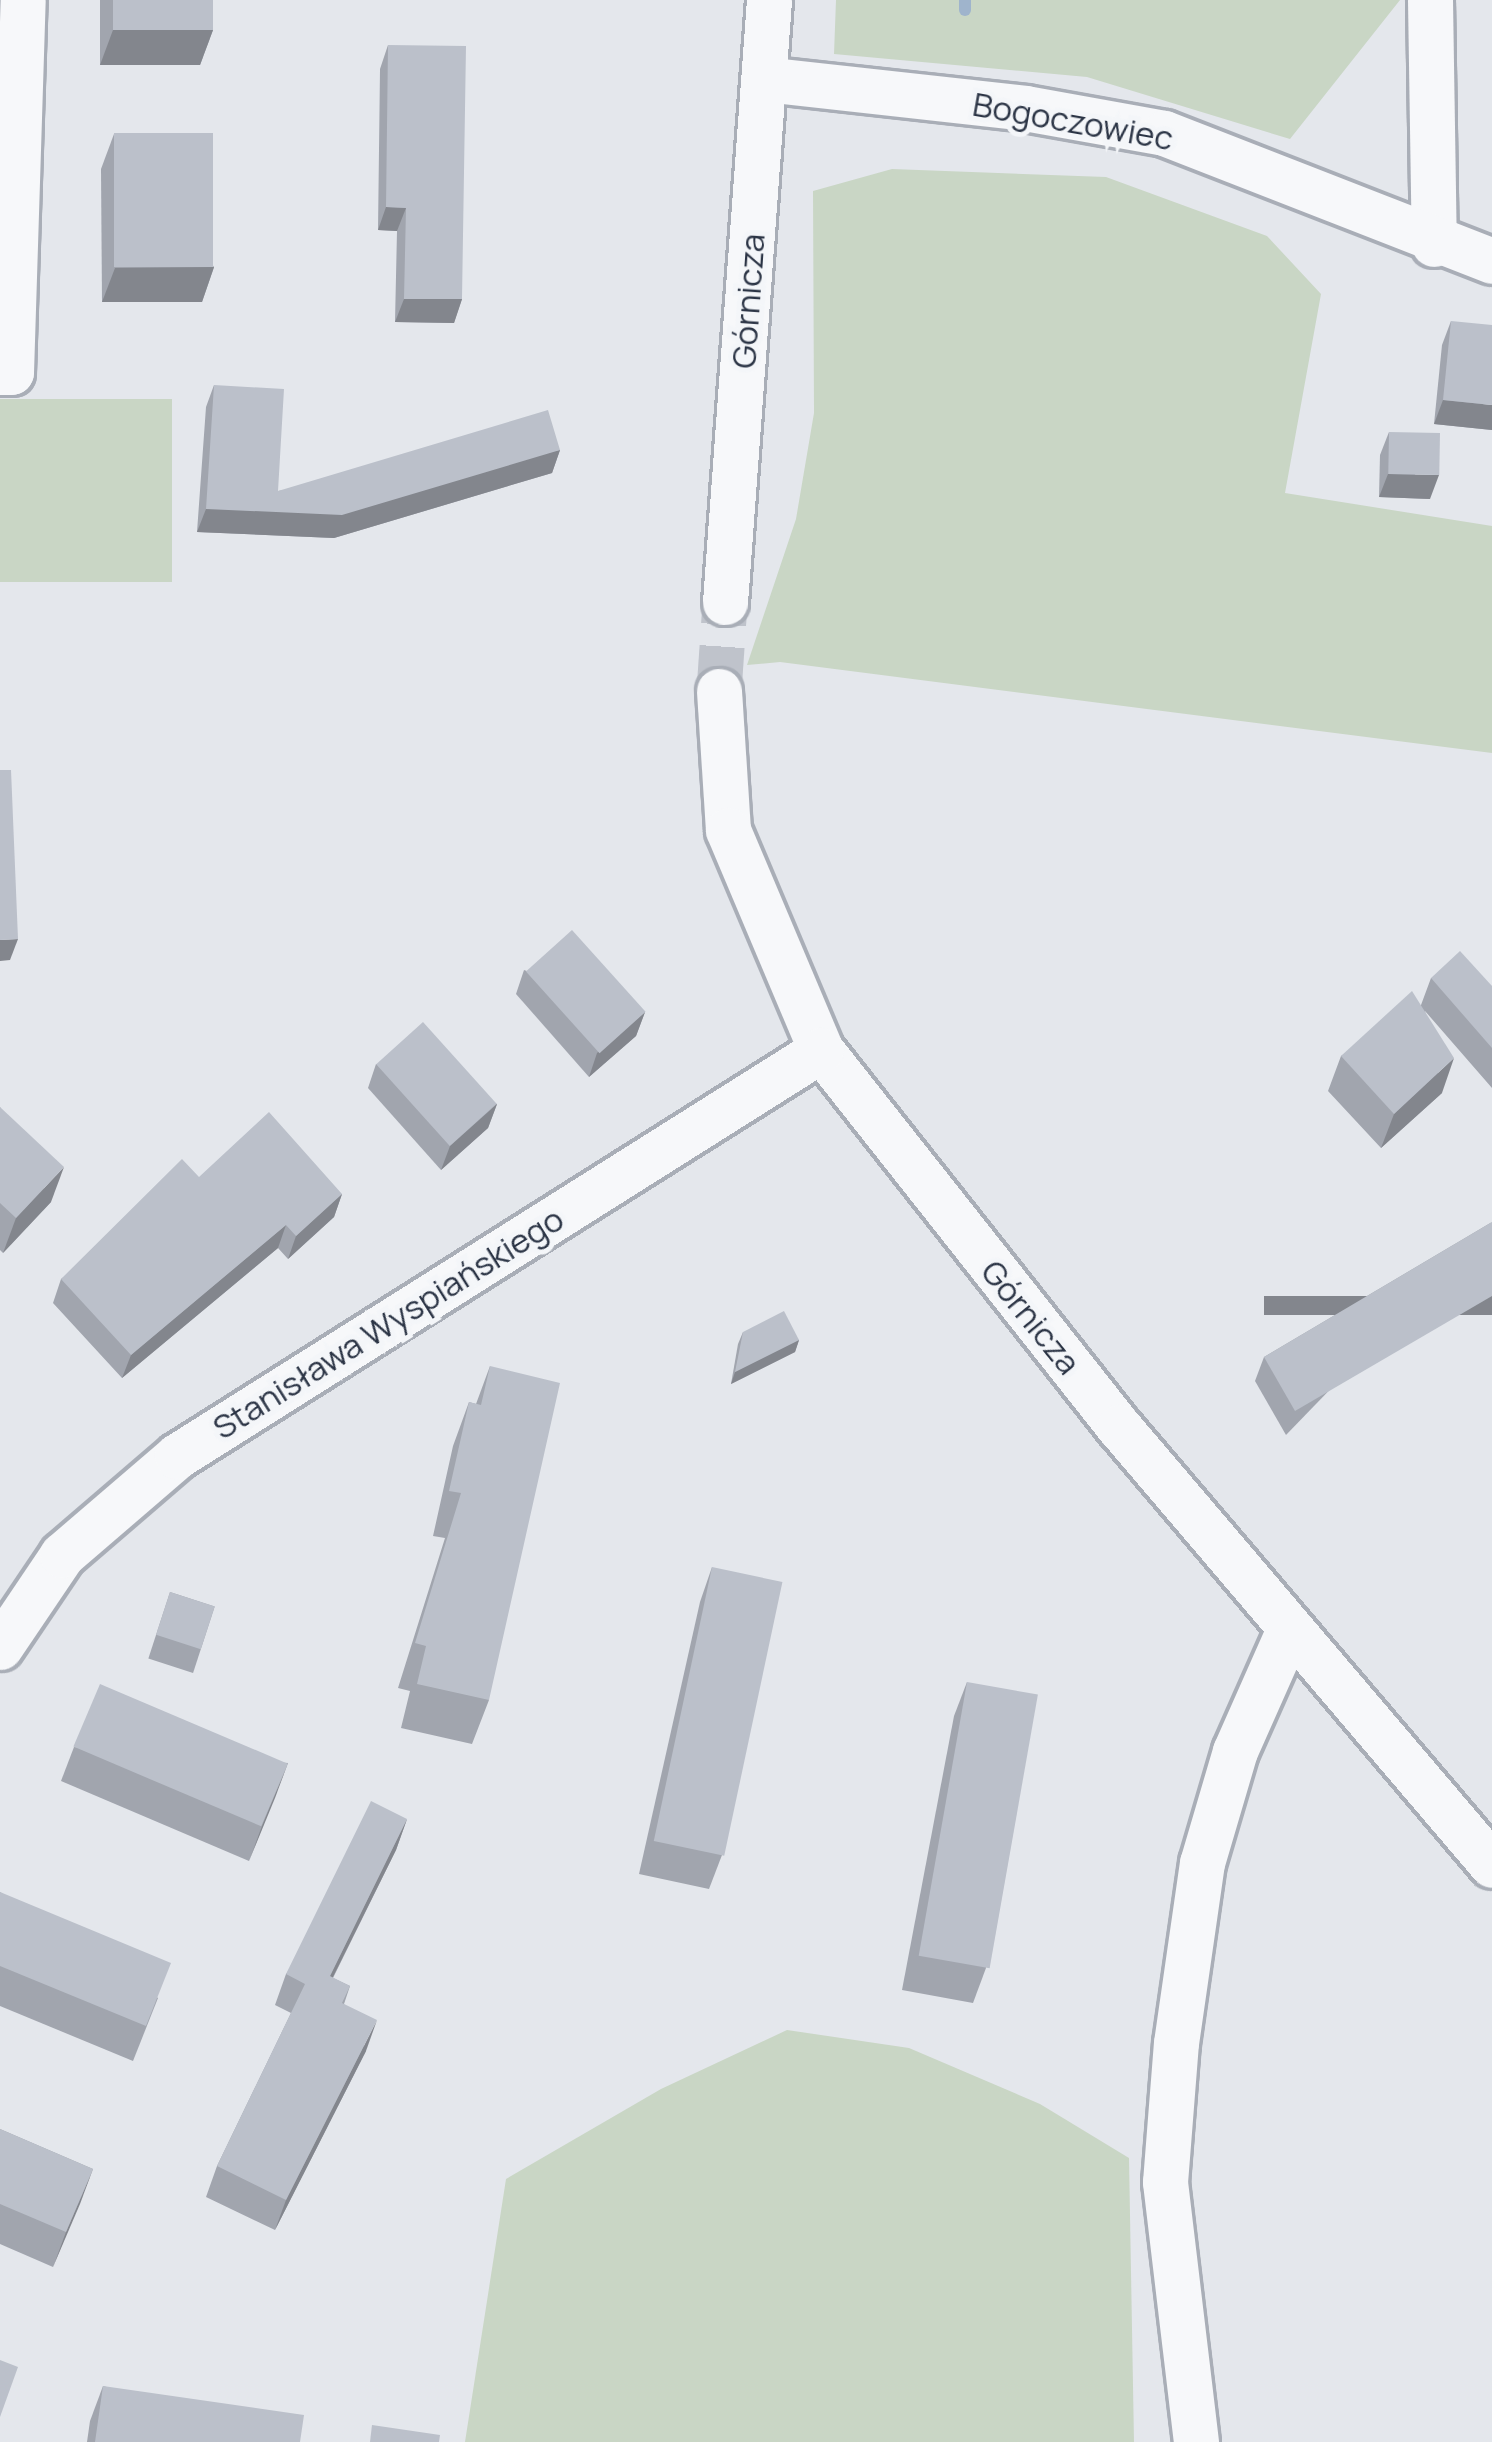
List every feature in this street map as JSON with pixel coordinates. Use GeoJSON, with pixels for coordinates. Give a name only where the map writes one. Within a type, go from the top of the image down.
{"type":"FeatureCollection","features":[{"type":"Feature","properties":{"kind":"street"},"geometry":{"type":"LineString","coordinates":[[0,372],[11,372],[23,0]]}},
{"type":"Feature","properties":{"kind":"street","name":"Górnicza"},"geometry":{"type":"LineString","coordinates":[[724,602],[769,0]]}},
{"type":"Feature","properties":{"kind":"street"},"geometry":{"type":"LineString","coordinates":[[1430,0],[1434,244]]}},
{"type":"Feature","properties":{"kind":"street","name":"Bogoczowiec"},"geometry":{"type":"LineString","coordinates":[[764,79],[1025,108],[1164,133],[1434,244],[1492,261]]}},
{"type":"Feature","properties":{"kind":"street","name":"Górnicza"},"geometry":{"type":"LineString","coordinates":[[719,691],[728,830],[821,1050],[1289,1630],[1492,1865]]}},
{"type":"Feature","properties":{"kind":"street","name":"Stanisława Wyspiańskiego"},"geometry":{"type":"LineString","coordinates":[[0,1647],[62,1555],[177,1456],[821,1050]]}},
{"type":"Feature","properties":{"kind":"street"},"geometry":{"type":"LineString","coordinates":[[1196,2442],[1165,2182],[1176,2043],[1202,1863],[1235,1751],[1289,1630]]}},
{"type":"Feature","properties":{"kind":"green space"},"geometry":{"type":"Polygon","coordinates":[[[836,0],[1400,0],[1290,139],[1087,77],[834,54],[836,0]]]}},
{"type":"Feature","properties":{"kind":"green space"},"geometry":{"type":"Polygon","coordinates":[[[892,169],[1106,177],[1267,236],[1321,294],[1285,493],[1492,526],[1492,753],[780,662],[747,665],[796,519],[814,413],[813,191],[892,169]]]}},
{"type":"Feature","properties":{"kind":"green space"},"geometry":{"type":"Polygon","coordinates":[[[0,399],[172,399],[172,582],[0,582],[0,399]]]}},
{"type":"Feature","properties":{"kind":"green space"},"geometry":{"type":"Polygon","coordinates":[[[787,2030],[909,2048],[1040,2104],[1129,2158],[1134,2442],[465,2442],[506,2179],[661,2089],[787,2030]]]}},
{"type":"Feature","properties":{"kind":"building"},"geometry":{"type":"Polygon","coordinates":[[[113,0],[213,0],[213,30],[113,30],[113,0]]]}},
{"type":"Feature","properties":{"kind":"building"},"geometry":{"type":"Polygon","coordinates":[[[388,45],[466,46],[462,299],[404,299],[406,208],[386,207],[388,45]]]}},
{"type":"Feature","properties":{"kind":"building"},"geometry":{"type":"Polygon","coordinates":[[[114,133],[213,133],[213,267],[114,267],[114,133]]]}},
{"type":"Feature","properties":{"kind":"building"},"geometry":{"type":"Polygon","coordinates":[[[1451,321],[1492,325],[1492,405],[1443,400],[1451,321]]]}},
{"type":"Feature","properties":{"kind":"building"},"geometry":{"type":"Polygon","coordinates":[[[214,385],[284,389],[278,491],[548,410],[560,450],[342,515],[206,509],[214,385]]]}},
{"type":"Feature","properties":{"kind":"building"},"geometry":{"type":"Polygon","coordinates":[[[1389,432],[1440,433],[1439,475],[1388,474],[1389,432]]]}},
{"type":"Feature","properties":{"kind":"building"},"geometry":{"type":"Polygon","coordinates":[[[0,770],[11,770],[18,939],[0,940],[0,770]]]}},
{"type":"Feature","properties":{"kind":"building"},"geometry":{"type":"Polygon","coordinates":[[[572,930],[646,1012],[600,1053],[526,971],[572,930]]]}},
{"type":"Feature","properties":{"kind":"building"},"geometry":{"type":"Polygon","coordinates":[[[1460,951],[1492,986],[1492,1048],[1431,978],[1460,951]]]}},
{"type":"Feature","properties":{"kind":"building"},"geometry":{"type":"Polygon","coordinates":[[[1412,991],[1454,1058],[1394,1114],[1341,1056],[1412,991]]]}},
{"type":"Feature","properties":{"kind":"building"},"geometry":{"type":"Polygon","coordinates":[[[423,1022],[497,1104],[450,1146],[376,1064],[423,1022]]]}},
{"type":"Feature","properties":{"kind":"building"},"geometry":{"type":"Polygon","coordinates":[[[0,1107],[64,1167],[16,1218],[0,1203],[0,1107]]]}},
{"type":"Feature","properties":{"kind":"building"},"geometry":{"type":"Polygon","coordinates":[[[269,1112],[342,1194],[296,1236],[286,1225],[131,1355],[61,1279],[182,1159],[199,1177],[269,1112]]]}},
{"type":"Feature","properties":{"kind":"building"},"geometry":{"type":"Polygon","coordinates":[[[1492,1222],[1492,1296],[1295,1411],[1264,1357],[1492,1222]]]}},
{"type":"Feature","properties":{"kind":"building"},"geometry":{"type":"Polygon","coordinates":[[[784,1311],[799,1340],[735,1372],[743,1332],[784,1311]]]}},
{"type":"Feature","properties":{"kind":"building"},"geometry":{"type":"Polygon","coordinates":[[[490,1366],[560,1383],[489,1700],[417,1684],[426,1646],[415,1643],[461,1493],[449,1491],[469,1402],[481,1405],[490,1366]]]}},
{"type":"Feature","properties":{"kind":"building"},"geometry":{"type":"Polygon","coordinates":[[[712,1567],[782,1582],[724,1856],[654,1841],[712,1567]]]}},
{"type":"Feature","properties":{"kind":"building"},"geometry":{"type":"Polygon","coordinates":[[[170,1592],[215,1607],[201,1649],[156,1635],[170,1592]]]}},
{"type":"Feature","properties":{"kind":"building"},"geometry":{"type":"Polygon","coordinates":[[[967,1682],[1038,1695],[990,1968],[919,1956],[967,1682]]]}},
{"type":"Feature","properties":{"kind":"building"},"geometry":{"type":"Polygon","coordinates":[[[100,1684],[288,1764],[261,1826],[73,1747],[100,1684]]]}},
{"type":"Feature","properties":{"kind":"building"},"geometry":{"type":"Polygon","coordinates":[[[371,1801],[407,1819],[330,1976],[350,1986],[342,2003],[377,2020],[286,2200],[217,2166],[305,1984],[286,1974],[371,1801]]]}},
{"type":"Feature","properties":{"kind":"building"},"geometry":{"type":"Polygon","coordinates":[[[0,1892],[171,1963],[146,2026],[0,1966],[0,1892]]]}},
{"type":"Feature","properties":{"kind":"building"},"geometry":{"type":"Polygon","coordinates":[[[0,2129],[93,2169],[66,2232],[0,2204],[0,2129]]]}},
{"type":"Feature","properties":{"kind":"building"},"geometry":{"type":"Polygon","coordinates":[[[0,2360],[18,2367],[0,2417],[0,2360]]]}},
{"type":"Feature","properties":{"kind":"building"},"geometry":{"type":"Polygon","coordinates":[[[103,2386],[304,2415],[300,2442],[95,2442],[103,2386]]]}},
{"type":"Feature","properties":{"kind":"building"},"geometry":{"type":"Polygon","coordinates":[[[372,2425],[440,2435],[439,2442],[370,2442],[372,2425]]]}},
{"type":"Feature","properties":{"kind":"waterway"},"geometry":{"type":"LineString","coordinates":[[965,0],[965,10]]}},
{"type":"Feature","properties":{"kind":"tunnel"},"geometry":{"type":"LineString","coordinates":[[719,691],[725,602]]}}]}
